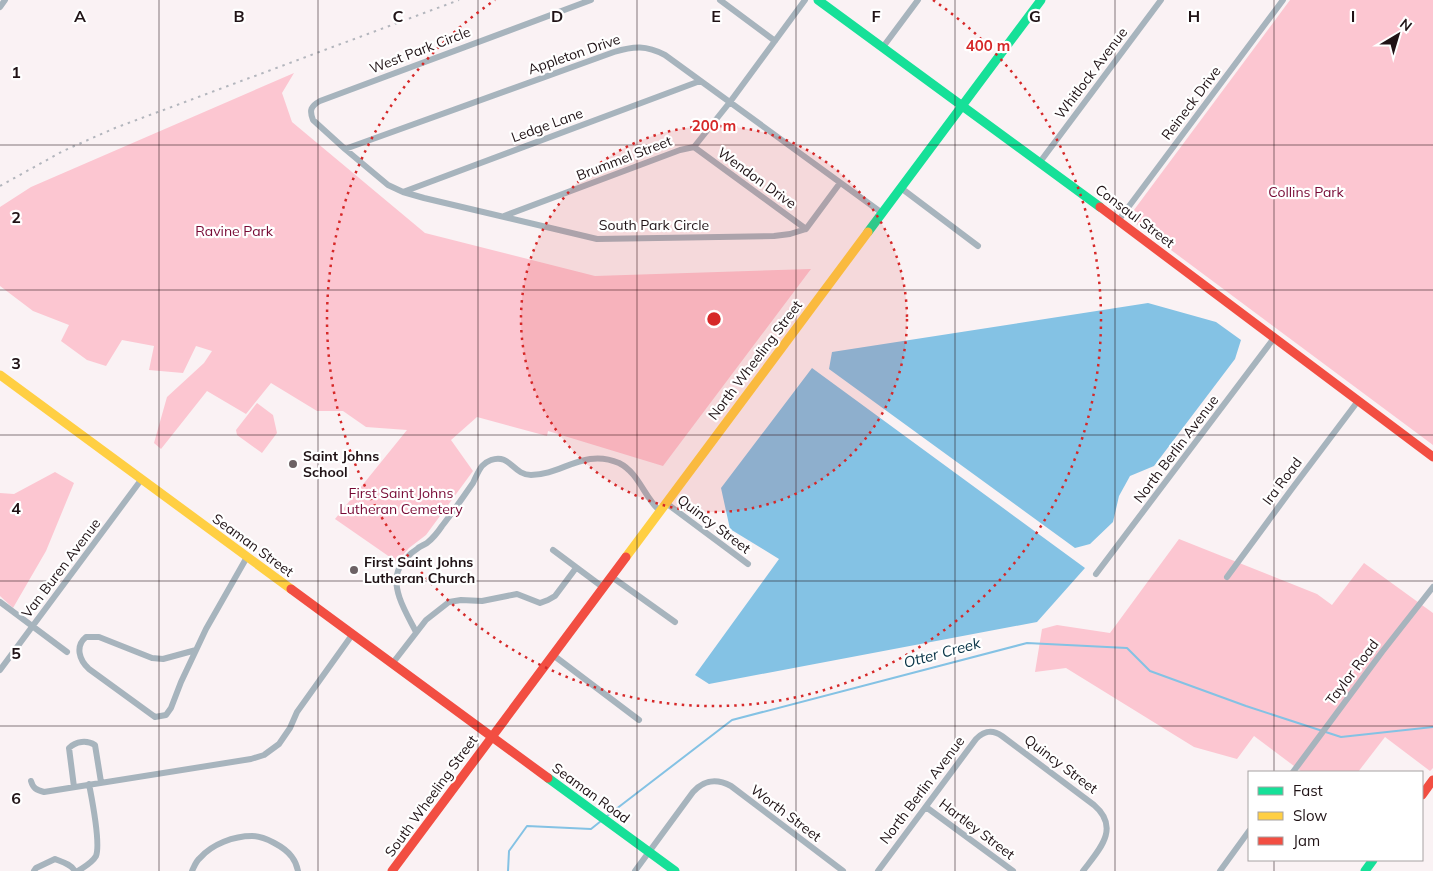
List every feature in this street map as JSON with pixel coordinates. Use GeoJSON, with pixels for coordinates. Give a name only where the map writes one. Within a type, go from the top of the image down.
{"type":"FeatureCollection","features":[{"type":"Feature","properties":{"kind":"street"},"geometry":{"type":"LineString","coordinates":[[0,6],[5,0]]}},
{"type":"Feature","properties":{"kind":"street","name":"West Park Circle"},"geometry":{"type":"LineString","coordinates":[[345,149],[313,120],[310,114],[311,108],[320,100],[591,0]]}},
{"type":"Feature","properties":{"kind":"street"},"geometry":{"type":"LineString","coordinates":[[720,0],[775,40]]}},
{"type":"Feature","properties":{"kind":"street","name":"Brummel Street"},"geometry":{"type":"LineString","coordinates":[[503,216],[680,150],[694,147],[730,102],[804,0]]}},
{"type":"Feature","properties":{"kind":"street","name":"Consaul Street"},"geometry":{"type":"LineString","coordinates":[[818,0],[1040,162],[1433,457]]}},
{"type":"Feature","properties":{"kind":"street"},"geometry":{"type":"LineString","coordinates":[[883,47],[918,0]]}},
{"type":"Feature","properties":{"kind":"street","name":"North Wheeling Street"},"geometry":{"type":"LineString","coordinates":[[492,736],[1041,0]]}},
{"type":"Feature","properties":{"kind":"street","name":"Whitlock Avenue"},"geometry":{"type":"LineString","coordinates":[[1040,162],[1161,0]]}},
{"type":"Feature","properties":{"kind":"street","name":"Reineck Drive"},"geometry":{"type":"LineString","coordinates":[[1118,221],[1283,0]]}},
{"type":"Feature","properties":{"kind":"street","name":"Appleton Drive"},"geometry":{"type":"LineString","coordinates":[[345,149],[612,53],[634,47],[647,48],[665,55],[882,213]]}},
{"type":"Feature","properties":{"kind":"street","name":"Ledge Lane"},"geometry":{"type":"LineString","coordinates":[[403,192],[700,81]]}},
{"type":"Feature","properties":{"kind":"street","name":"Wendon Drive"},"geometry":{"type":"LineString","coordinates":[[694,147],[806,229]]}},
{"type":"Feature","properties":{"kind":"street","name":"South Park Circle"},"geometry":{"type":"LineString","coordinates":[[345,149],[388,184],[403,192],[597,239],[774,236],[806,229]]}},
{"type":"Feature","properties":{"kind":"street"},"geometry":{"type":"LineString","coordinates":[[806,229],[840,183]]}},
{"type":"Feature","properties":{"kind":"street"},"geometry":{"type":"LineString","coordinates":[[901,188],[978,246]]}},
{"type":"Feature","properties":{"kind":"street","name":"North Berlin Avenue"},"geometry":{"type":"LineString","coordinates":[[1096,574],[1274,338]]}},
{"type":"Feature","properties":{"kind":"street","name":"Seaman Street"},"geometry":{"type":"LineString","coordinates":[[0,374],[141,480],[492,736]]}},
{"type":"Feature","properties":{"kind":"street","name":"Ira Road"},"geometry":{"type":"LineString","coordinates":[[1227,577],[1358,401]]}},
{"type":"Feature","properties":{"kind":"street"},"geometry":{"type":"LineString","coordinates":[[416,632],[401,602],[396,581],[398,571],[412,552],[427,543],[442,527],[475,480],[482,466],[489,460],[499,458],[507,460],[517,472],[530,476],[551,472],[586,459],[602,459],[617,463],[628,468],[637,478],[651,502],[660,511]]}},
{"type":"Feature","properties":{"kind":"street","name":"Van Buren Avenue"},"geometry":{"type":"LineString","coordinates":[[0,670],[141,480]]}},
{"type":"Feature","properties":{"kind":"street","name":"Quincy Street"},"geometry":{"type":"LineString","coordinates":[[666,503],[748,564]]}},
{"type":"Feature","properties":{"kind":"street"},"geometry":{"type":"LineString","coordinates":[[553,550],[604,588]]}},
{"type":"Feature","properties":{"kind":"street"},"geometry":{"type":"LineString","coordinates":[[196,650],[163,659],[152,658],[99,636],[86,637],[79,646],[79,655],[85,665],[155,717],[166,715],[171,708],[206,629],[246,557]]}},
{"type":"Feature","properties":{"kind":"street"},"geometry":{"type":"LineString","coordinates":[[392,664],[426,620],[449,602],[461,600],[482,601],[517,594],[540,603],[555,596],[576,568]]}},
{"type":"Feature","properties":{"kind":"street"},"geometry":{"type":"LineString","coordinates":[[612,577],[675,622]]}},
{"type":"Feature","properties":{"kind":"street","name":"Taylor Road"},"geometry":{"type":"LineString","coordinates":[[1294,771],[1382,652],[1433,588]]}},
{"type":"Feature","properties":{"kind":"street"},"geometry":{"type":"LineString","coordinates":[[0,602],[67,652]]}},
{"type":"Feature","properties":{"kind":"street"},"geometry":{"type":"LineString","coordinates":[[31,781],[32,786],[38,791],[44,792],[251,760],[264,755],[279,744],[290,728],[297,712],[352,635]]}},
{"type":"Feature","properties":{"kind":"street"},"geometry":{"type":"LineString","coordinates":[[553,655],[639,720]]}},
{"type":"Feature","properties":{"kind":"street","name":"Quincy Street"},"geometry":{"type":"LineString","coordinates":[[991,731],[1002,736],[1094,805],[1103,814],[1107,827],[1105,838],[1084,871]]}},
{"type":"Feature","properties":{"kind":"street","name":"North Berlin Avenue"},"geometry":{"type":"LineString","coordinates":[[878,871],[978,737],[984,732],[991,731]]}},
{"type":"Feature","properties":{"kind":"street","name":"Seaman Road"},"geometry":{"type":"LineString","coordinates":[[492,736],[675,871]]}},
{"type":"Feature","properties":{"kind":"street","name":"South Wheeling Street"},"geometry":{"type":"LineString","coordinates":[[392,871],[492,736]]}},
{"type":"Feature","properties":{"kind":"street"},"geometry":{"type":"LineString","coordinates":[[74,787],[69,748],[80,742],[96,745],[101,782]]}},
{"type":"Feature","properties":{"kind":"street","name":"Worth Street"},"geometry":{"type":"LineString","coordinates":[[649,852],[693,792],[700,785],[711,780],[731,786],[843,871]]}},
{"type":"Feature","properties":{"kind":"street"},"geometry":{"type":"LineString","coordinates":[[1423,794],[1433,780]]}},
{"type":"Feature","properties":{"kind":"street"},"geometry":{"type":"LineString","coordinates":[[34,871],[36,868],[55,859],[64,862],[76,871],[93,860],[97,850],[97,839],[89,784]]}},
{"type":"Feature","properties":{"kind":"street","name":"Hartley Street"},"geometry":{"type":"LineString","coordinates":[[926,807],[1012,871]]}},
{"type":"Feature","properties":{"kind":"street"},"geometry":{"type":"LineString","coordinates":[[1220,871],[1248,832]]}},
{"type":"Feature","properties":{"kind":"street"},"geometry":{"type":"LineString","coordinates":[[192,871],[199,858],[218,844],[236,838],[254,836],[285,849],[293,858],[298,871]]}},
{"type":"Feature","properties":{"kind":"street"},"geometry":{"type":"LineString","coordinates":[[635,871],[649,852]]}},
{"type":"Feature","properties":{"kind":"green space","name":"Collins Park"},"geometry":{"type":"Polygon","coordinates":[[[1290,0],[1433,0],[1433,445],[1128,218],[1290,0]]]}},
{"type":"Feature","properties":{"kind":"green space","name":"Ravine Park"},"geometry":{"type":"Polygon","coordinates":[[[294,73],[282,93],[292,122],[425,233],[595,276],[811,269],[663,466],[548,431],[547,436],[477,417],[451,440],[473,471],[426,535],[409,548],[397,562],[335,519],[407,430],[366,427],[343,411],[317,411],[271,383],[246,414],[207,391],[161,449],[154,443],[167,397],[204,363],[212,351],[196,346],[183,373],[149,370],[154,346],[122,340],[106,366],[87,360],[61,341],[69,325],[33,311],[0,286],[0,207],[31,187],[294,73]]]}},
{"type":"Feature","properties":{"kind":"green space"},"geometry":{"type":"Polygon","coordinates":[[[257,403],[273,415],[277,433],[262,453],[237,435],[236,430],[257,403]]]}},
{"type":"Feature","properties":{"kind":"green space"},"geometry":{"type":"Polygon","coordinates":[[[55,472],[74,483],[46,551],[13,608],[0,596],[0,493],[14,494],[55,472]]]}},
{"type":"Feature","properties":{"kind":"green space"},"geometry":{"type":"Polygon","coordinates":[[[1179,539],[1317,594],[1332,605],[1364,563],[1433,613],[1433,768],[1430,771],[1385,737],[1359,771],[1301,771],[1254,736],[1237,759],[1194,747],[1066,668],[1035,672],[1042,629],[1057,625],[1110,633],[1179,539]]]}},
{"type":"Feature","properties":{"kind":"water"},"geometry":{"type":"Polygon","coordinates":[[[1148,303],[1216,322],[1241,340],[1235,359],[1154,466],[1130,476],[1119,496],[1113,522],[1090,544],[1075,548],[829,369],[832,352],[1148,303]]]}},
{"type":"Feature","properties":{"kind":"water"},"geometry":{"type":"Polygon","coordinates":[[[812,368],[1085,568],[1037,622],[709,684],[695,675],[779,559],[730,529],[721,488],[812,368]]]}},
{"type":"Feature","properties":{"kind":"waterway","name":"Otter Creek"},"geometry":{"type":"LineString","coordinates":[[607,816],[732,720],[1027,643],[1127,648],[1150,671],[1246,706],[1341,737],[1433,727]]}},
{"type":"Feature","properties":{"kind":"waterway","name":"Otter Creek"},"geometry":{"type":"LineString","coordinates":[[508,871],[509,851],[527,826],[591,829],[601,821]]}},
{"type":"Feature","properties":{"kind":"railway"},"geometry":{"type":"LineString","coordinates":[[0,186],[63,151],[115,128],[459,0]]}},
{"type":"Feature","properties":{"kind":"traffic: fast"},"geometry":{"type":"LineString","coordinates":[[818,0],[1100,207]]}},
{"type":"Feature","properties":{"kind":"traffic: fast"},"geometry":{"type":"LineString","coordinates":[[868,232],[1041,0]]}},
{"type":"Feature","properties":{"kind":"traffic: fast"},"geometry":{"type":"LineString","coordinates":[[548,778],[675,871]]}},
{"type":"Feature","properties":{"kind":"traffic: fast"},"geometry":{"type":"LineString","coordinates":[[1365,871],[1372,861]]}},
{"type":"Feature","properties":{"kind":"traffic: slow"},"geometry":{"type":"LineString","coordinates":[[626,557],[868,232]]}},
{"type":"Feature","properties":{"kind":"traffic: slow"},"geometry":{"type":"LineString","coordinates":[[0,375],[291,589]]}},
{"type":"Feature","properties":{"kind":"traffic: jam"},"geometry":{"type":"LineString","coordinates":[[1100,207],[1433,457]]}},
{"type":"Feature","properties":{"kind":"traffic: jam"},"geometry":{"type":"LineString","coordinates":[[392,871],[626,557]]}},
{"type":"Feature","properties":{"kind":"traffic: jam"},"geometry":{"type":"LineString","coordinates":[[291,589],[548,778]]}},
{"type":"Feature","properties":{"kind":"traffic: jam"},"geometry":{"type":"LineString","coordinates":[[1423,794],[1433,780]]}},
{"type":"Feature","properties":{"kind":"place","name":"Saint Johns School"},"geometry":{"type":"Point","coordinates":[293,464]}},
{"type":"Feature","properties":{"kind":"place","name":"First Saint Johns Lutheran Church"},"geometry":{"type":"Point","coordinates":[354,570]}},
{"type":"Feature","properties":{"kind":"park label","name":"First Saint Johns Lutheran Cemetery"},"geometry":{"type":"Point","coordinates":[401,502]}}]}
